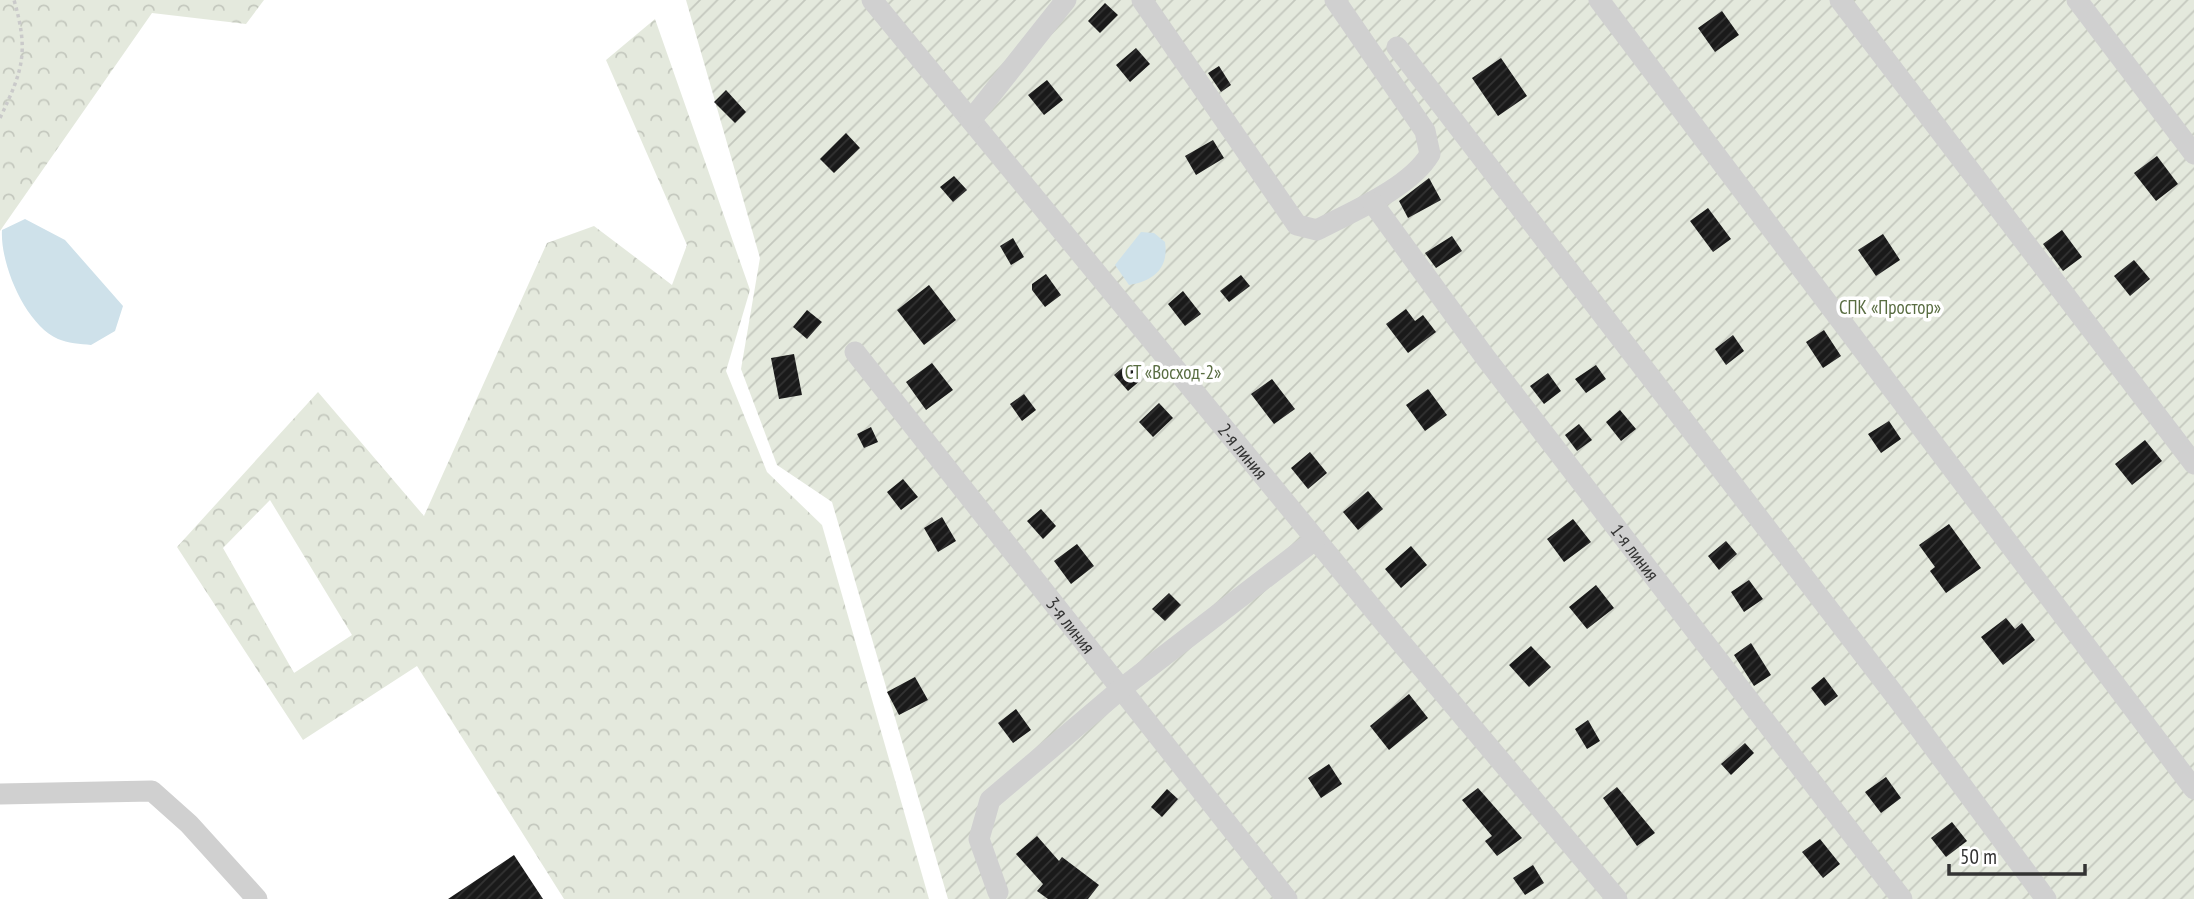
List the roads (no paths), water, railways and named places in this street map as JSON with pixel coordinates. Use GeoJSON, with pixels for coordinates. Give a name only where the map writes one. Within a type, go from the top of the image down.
{"type":"FeatureCollection","features":[{"type":"Feature","properties":{"kind":"street","name":"2-я линия"},"geometry":{"type":"LineString","coordinates":[[872,0],[1316,539],[1618,899]]}},
{"type":"Feature","properties":{"kind":"street"},"geometry":{"type":"LineString","coordinates":[[971,120],[1066,0]]}},
{"type":"Feature","properties":{"kind":"street"},"geometry":{"type":"LineString","coordinates":[[1142,0],[1297,225],[1317,230],[1372,202],[1423,166],[1430,154],[1425,131],[1335,0]]}},
{"type":"Feature","properties":{"kind":"street"},"geometry":{"type":"LineString","coordinates":[[1599,0],[2194,789]]}},
{"type":"Feature","properties":{"kind":"street"},"geometry":{"type":"LineString","coordinates":[[1840,0],[2194,464]]}},
{"type":"Feature","properties":{"kind":"street"},"geometry":{"type":"LineString","coordinates":[[2077,0],[2194,154]]}},
{"type":"Feature","properties":{"kind":"street"},"geometry":{"type":"LineString","coordinates":[[1397,47],[1900,702],[2046,899]]}},
{"type":"Feature","properties":{"kind":"street","name":"1-я линия"},"geometry":{"type":"LineString","coordinates":[[1372,202],[1485,358],[1902,899]]}},
{"type":"Feature","properties":{"kind":"street","name":"3-я линия"},"geometry":{"type":"LineString","coordinates":[[855,352],[1287,899]]}},
{"type":"Feature","properties":{"kind":"street"},"geometry":{"type":"LineString","coordinates":[[998,892],[979,839],[990,800],[1121,689],[1316,539]]}},
{"type":"Feature","properties":{"kind":"street"},"geometry":{"type":"LineString","coordinates":[[0,794],[152,791],[188,824],[257,899]]}},
{"type":"Feature","properties":{"kind":"park label","name":"СПК «Простор»"},"geometry":{"type":"Point","coordinates":[1890,307]}},
{"type":"Feature","properties":{"kind":"park label","name":"СТ «Восход-2»"},"geometry":{"type":"Point","coordinates":[1173,372]}}]}
